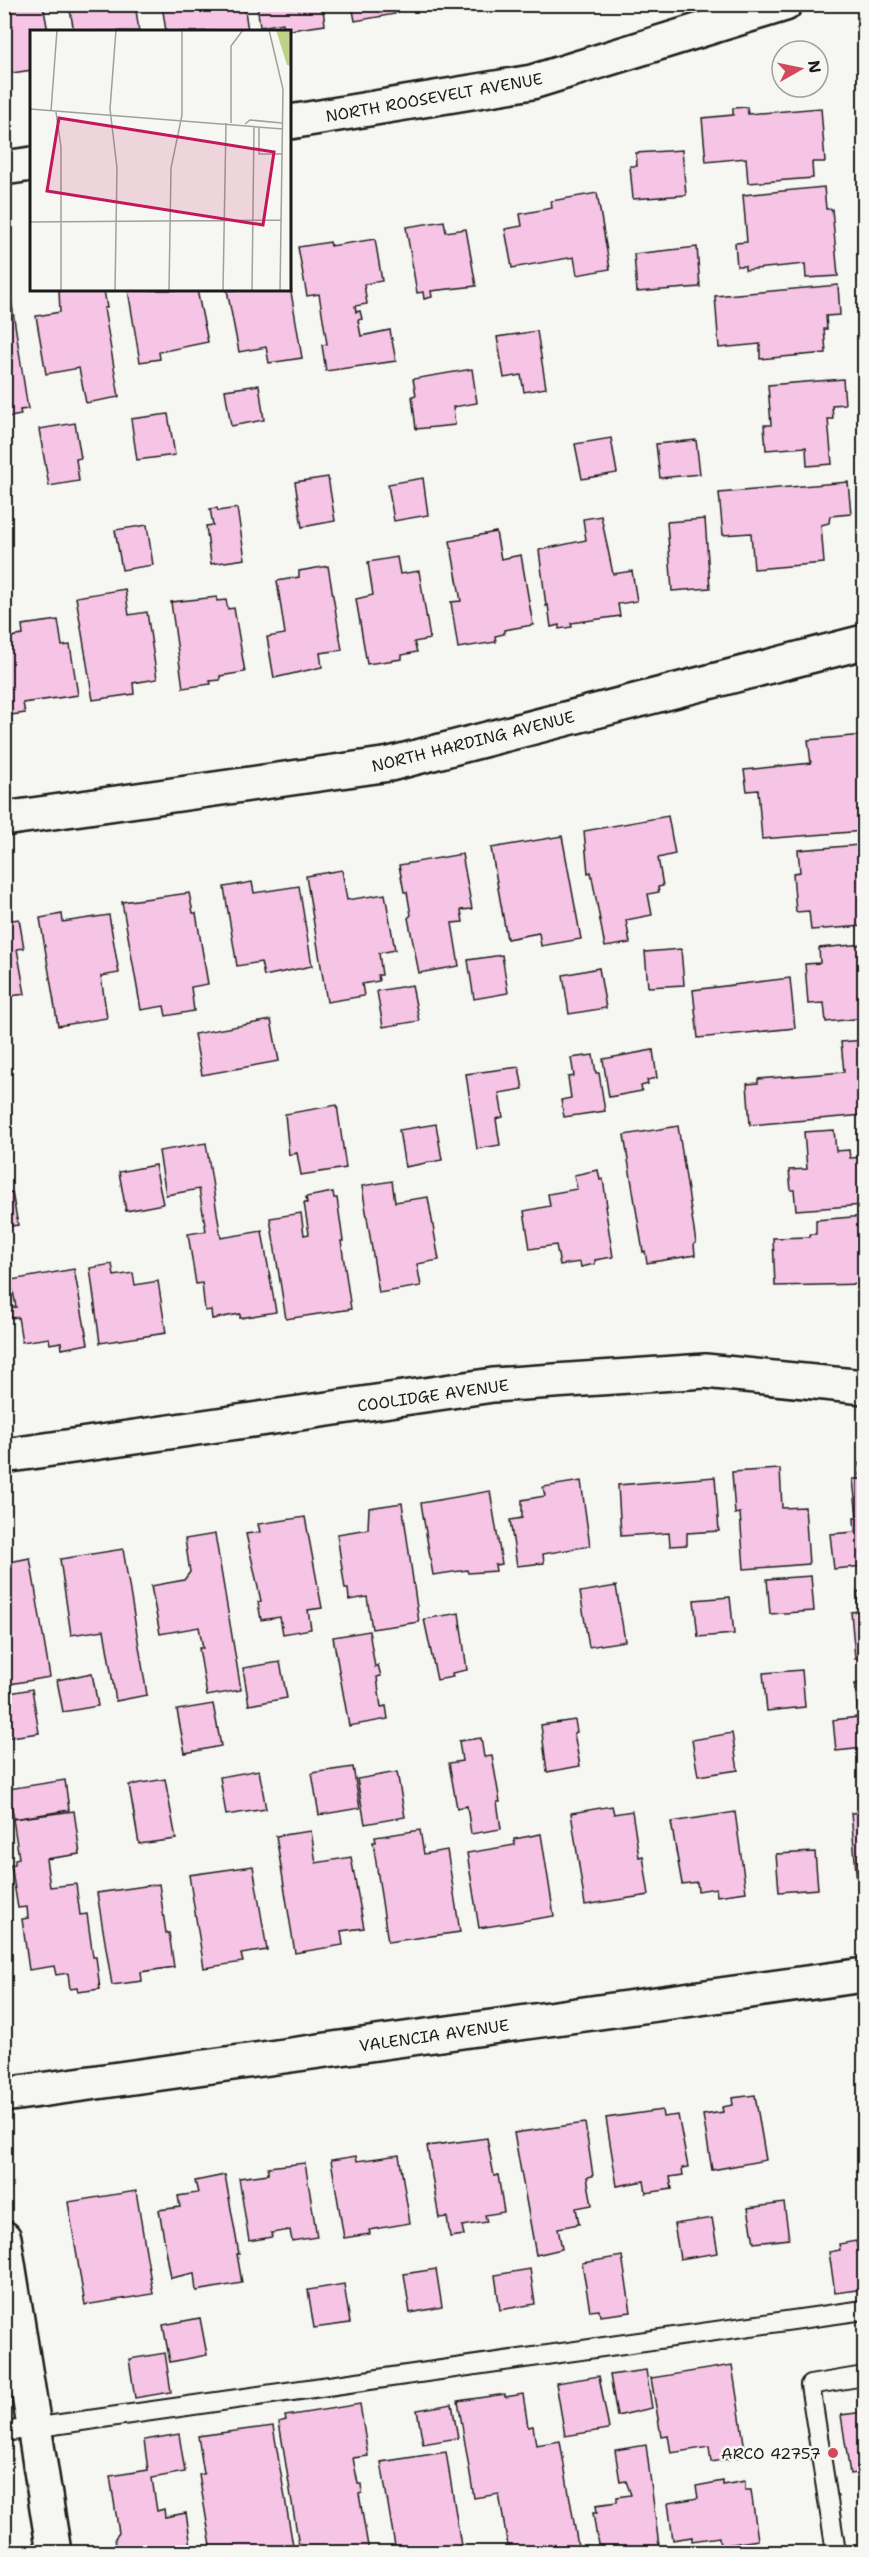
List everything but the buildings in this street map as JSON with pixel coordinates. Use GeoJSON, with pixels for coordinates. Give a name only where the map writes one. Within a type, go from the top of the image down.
{"type":"FeatureCollection","features":[{"type":"Feature","properties":{"kind":"street","name":"NORTH ROOSEVELT AVENUE"},"geometry":{"type":"LineString","coordinates":[[291,122],[532,82],[785,4]]}},
{"type":"Feature","properties":{"kind":"street"},"geometry":{"type":"LineString","coordinates":[[4,168],[30,164]]}},
{"type":"Feature","properties":{"kind":"street","name":"NORTH HARDING AVENUE"},"geometry":{"type":"LineString","coordinates":[[4,819],[390,764],[864,642]]}},
{"type":"Feature","properties":{"kind":"street","name":"COOLIDGE AVENUE"},"geometry":{"type":"LineString","coordinates":[[4,1456],[493,1385],[705,1371],[864,1387]]}},
{"type":"Feature","properties":{"kind":"street","name":"VALENCIA AVENUE"},"geometry":{"type":"LineString","coordinates":[[4,2095],[864,1974]]}},
{"type":"Feature","properties":{"kind":"street"},"geometry":{"type":"LineString","coordinates":[[4,2238],[19,2430],[54,2553]]}},
{"type":"Feature","properties":{"kind":"lane"},"geometry":{"type":"LineString","coordinates":[[19,2430],[864,2310]]}},
{"type":"Feature","properties":{"kind":"lane"},"geometry":{"type":"LineString","coordinates":[[836,2553],[810,2385],[864,2376]]}},
{"type":"Feature","properties":{"kind":"place","name":"ARCO 42757"},"geometry":{"type":"Point","coordinates":[833,2453]}}]}
